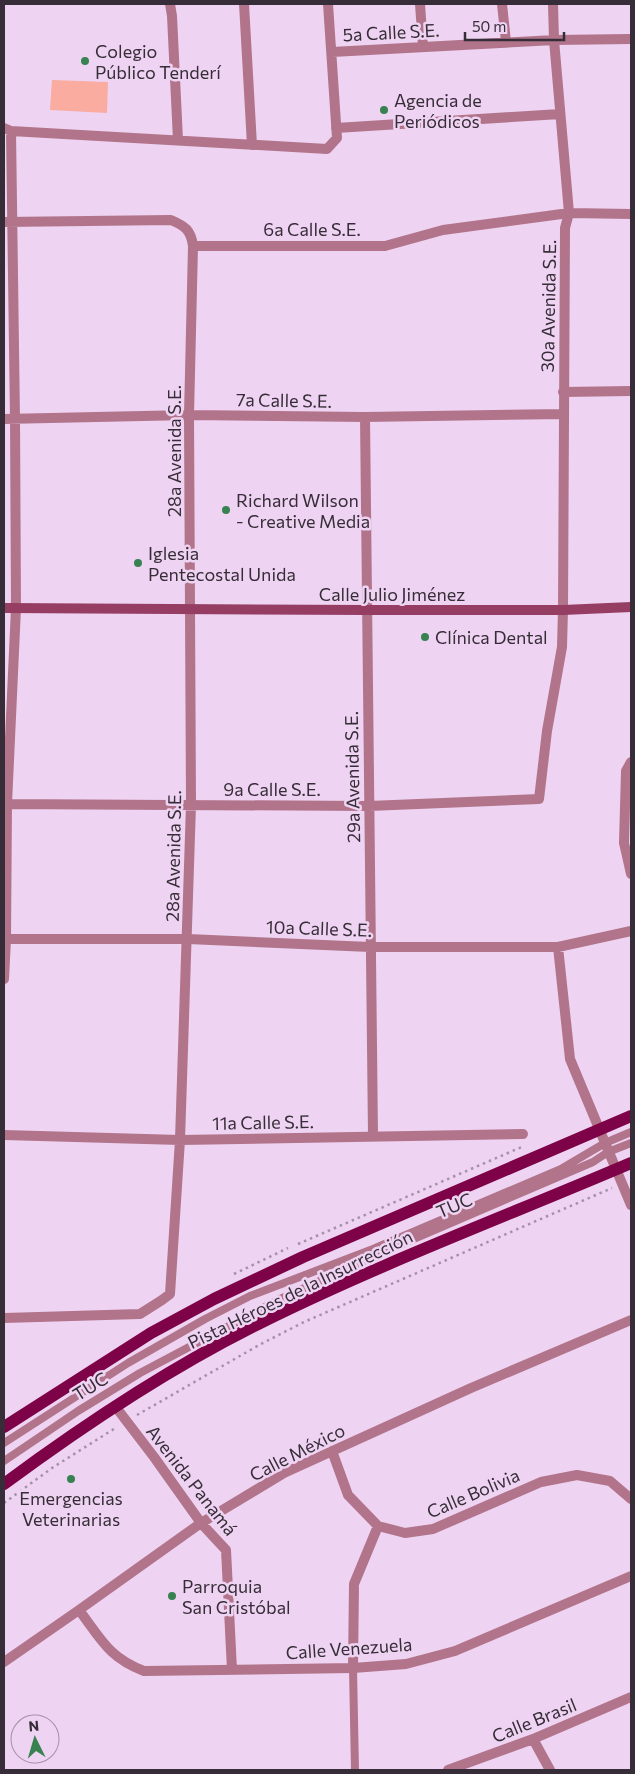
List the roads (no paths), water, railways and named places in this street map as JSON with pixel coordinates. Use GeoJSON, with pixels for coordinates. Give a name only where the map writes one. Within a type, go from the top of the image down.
{"type":"FeatureCollection","features":[{"type":"Feature","properties":{"kind":"main road","name":"Calle Julio Jiménez"},"geometry":{"type":"LineString","coordinates":[[4,608],[563,610],[631,607]]}},
{"type":"Feature","properties":{"kind":"main road","name":"Pista Héroes de la Insurrección"},"geometry":{"type":"LineString","coordinates":[[4,1427],[151,1333],[214,1300],[303,1257],[631,1116]]}},
{"type":"Feature","properties":{"kind":"main road","name":"Pista Héroes de la Insurrección"},"geometry":{"type":"LineString","coordinates":[[4,1484],[64,1439],[115,1406],[199,1355],[259,1324],[334,1287],[631,1164]]}},
{"type":"Feature","properties":{"kind":"street"},"geometry":{"type":"LineString","coordinates":[[170,4],[178,140]]}},
{"type":"Feature","properties":{"kind":"street"},"geometry":{"type":"LineString","coordinates":[[244,4],[252,145]]}},
{"type":"Feature","properties":{"kind":"street"},"geometry":{"type":"LineString","coordinates":[[4,979],[5,804],[16,608],[15,419],[7,222],[7,129],[327,149],[337,138],[328,4]]}},
{"type":"Feature","properties":{"kind":"street"},"geometry":{"type":"LineString","coordinates":[[420,4],[423,47]]}},
{"type":"Feature","properties":{"kind":"street"},"geometry":{"type":"LineString","coordinates":[[502,4],[506,42]]}},
{"type":"Feature","properties":{"kind":"street","name":"30a Avenida S.E."},"geometry":{"type":"LineString","coordinates":[[539,800],[562,647],[563,610],[565,228],[569,213],[554,40],[553,4]]}},
{"type":"Feature","properties":{"kind":"street","name":"5a Calle S.E."},"geometry":{"type":"LineString","coordinates":[[332,52],[506,42],[631,39]]}},
{"type":"Feature","properties":{"kind":"street"},"geometry":{"type":"LineString","coordinates":[[336,128],[560,114]]}},
{"type":"Feature","properties":{"kind":"street","name":"6a Calle S.E."},"geometry":{"type":"LineString","coordinates":[[193,246],[385,246],[443,230],[569,213],[631,214]]}},
{"type":"Feature","properties":{"kind":"street"},"geometry":{"type":"LineString","coordinates":[[7,222],[171,220],[184,225],[192,234],[193,246]]}},
{"type":"Feature","properties":{"kind":"street","name":"28a Avenida S.E."},"geometry":{"type":"LineString","coordinates":[[4,1318],[140,1314],[170,1294],[180,1140],[191,805],[189,415],[193,246]]}},
{"type":"Feature","properties":{"kind":"street"},"geometry":{"type":"LineString","coordinates":[[564,392],[631,391]]}},
{"type":"Feature","properties":{"kind":"street","name":"7a Calle S.E."},"geometry":{"type":"LineString","coordinates":[[4,419],[189,415],[365,417],[564,414]]}},
{"type":"Feature","properties":{"kind":"street","name":"29a Avenida S.E."},"geometry":{"type":"LineString","coordinates":[[365,417],[373,1136]]}},
{"type":"Feature","properties":{"kind":"street"},"geometry":{"type":"LineString","coordinates":[[631,762],[626,771],[624,843],[631,874]]}},
{"type":"Feature","properties":{"kind":"street","name":"9a Calle S.E."},"geometry":{"type":"LineString","coordinates":[[5,804],[369,806],[539,800]]}},
{"type":"Feature","properties":{"kind":"street","name":"10a Calle S.E."},"geometry":{"type":"LineString","coordinates":[[5,939],[188,939],[370,947],[558,947],[631,931]]}},
{"type":"Feature","properties":{"kind":"street"},"geometry":{"type":"LineString","coordinates":[[558,947],[570,1059],[631,1205]]}},
{"type":"Feature","properties":{"kind":"street","name":"11a Calle S.E."},"geometry":{"type":"LineString","coordinates":[[4,1135],[180,1140],[523,1134]]}},
{"type":"Feature","properties":{"kind":"street","name":"Calle México"},"geometry":{"type":"LineString","coordinates":[[4,1662],[201,1523],[284,1473],[471,1388],[631,1320]]}},
{"type":"Feature","properties":{"kind":"street","name":"Avenida Panamá"},"geometry":{"type":"LineString","coordinates":[[115,1406],[201,1523],[226,1550],[232,1670]]}},
{"type":"Feature","properties":{"kind":"street"},"geometry":{"type":"LineString","coordinates":[[332,1451],[348,1495],[378,1526],[354,1584],[353,1668]]}},
{"type":"Feature","properties":{"kind":"street","name":"Calle Bolivia"},"geometry":{"type":"LineString","coordinates":[[378,1526],[405,1533],[432,1529],[541,1482],[576,1475],[610,1481],[631,1500]]}},
{"type":"Feature","properties":{"kind":"street","name":"Calle Venezuela"},"geometry":{"type":"LineString","coordinates":[[80,1610],[110,1652],[127,1665],[144,1671],[353,1668],[406,1664],[456,1651],[631,1576]]}},
{"type":"Feature","properties":{"kind":"street","name":"Calle Brasil"},"geometry":{"type":"LineString","coordinates":[[448,1770],[533,1739],[631,1697]]}},
{"type":"Feature","properties":{"kind":"street"},"geometry":{"type":"LineString","coordinates":[[533,1739],[550,1770]]}},
{"type":"Feature","properties":{"kind":"lane","name":"TUC"},"geometry":{"type":"LineString","coordinates":[[4,1444],[128,1363],[205,1319],[250,1296],[373,1249],[561,1169],[607,1148],[631,1132]]}},
{"type":"Feature","properties":{"kind":"lane","name":"TUC"},"geometry":{"type":"LineString","coordinates":[[4,1461],[29,1446],[78,1411],[140,1373],[229,1324],[323,1278],[593,1162],[607,1148],[631,1143]]}},
{"type":"Feature","properties":{"kind":"lane"},"geometry":{"type":"LineString","coordinates":[[353,1668],[355,1770]]}},
{"type":"Feature","properties":{"kind":"place","name":"Colegio Público Tenderí"},"geometry":{"type":"Point","coordinates":[85,61]}},
{"type":"Feature","properties":{"kind":"place","name":"Agencia de Periódicos"},"geometry":{"type":"Point","coordinates":[384,110]}},
{"type":"Feature","properties":{"kind":"place","name":"Richard Wilson - Creative Media"},"geometry":{"type":"Point","coordinates":[226,510]}},
{"type":"Feature","properties":{"kind":"place","name":"Iglesia Pentecostal Unida"},"geometry":{"type":"Point","coordinates":[138,563]}},
{"type":"Feature","properties":{"kind":"place","name":"Clínica Dental"},"geometry":{"type":"Point","coordinates":[425,637]}},
{"type":"Feature","properties":{"kind":"place","name":"Emergencias Veterinarias"},"geometry":{"type":"Point","coordinates":[71,1479]}},
{"type":"Feature","properties":{"kind":"place","name":"Parroquia San Cristóbal"},"geometry":{"type":"Point","coordinates":[172,1596]}}]}
